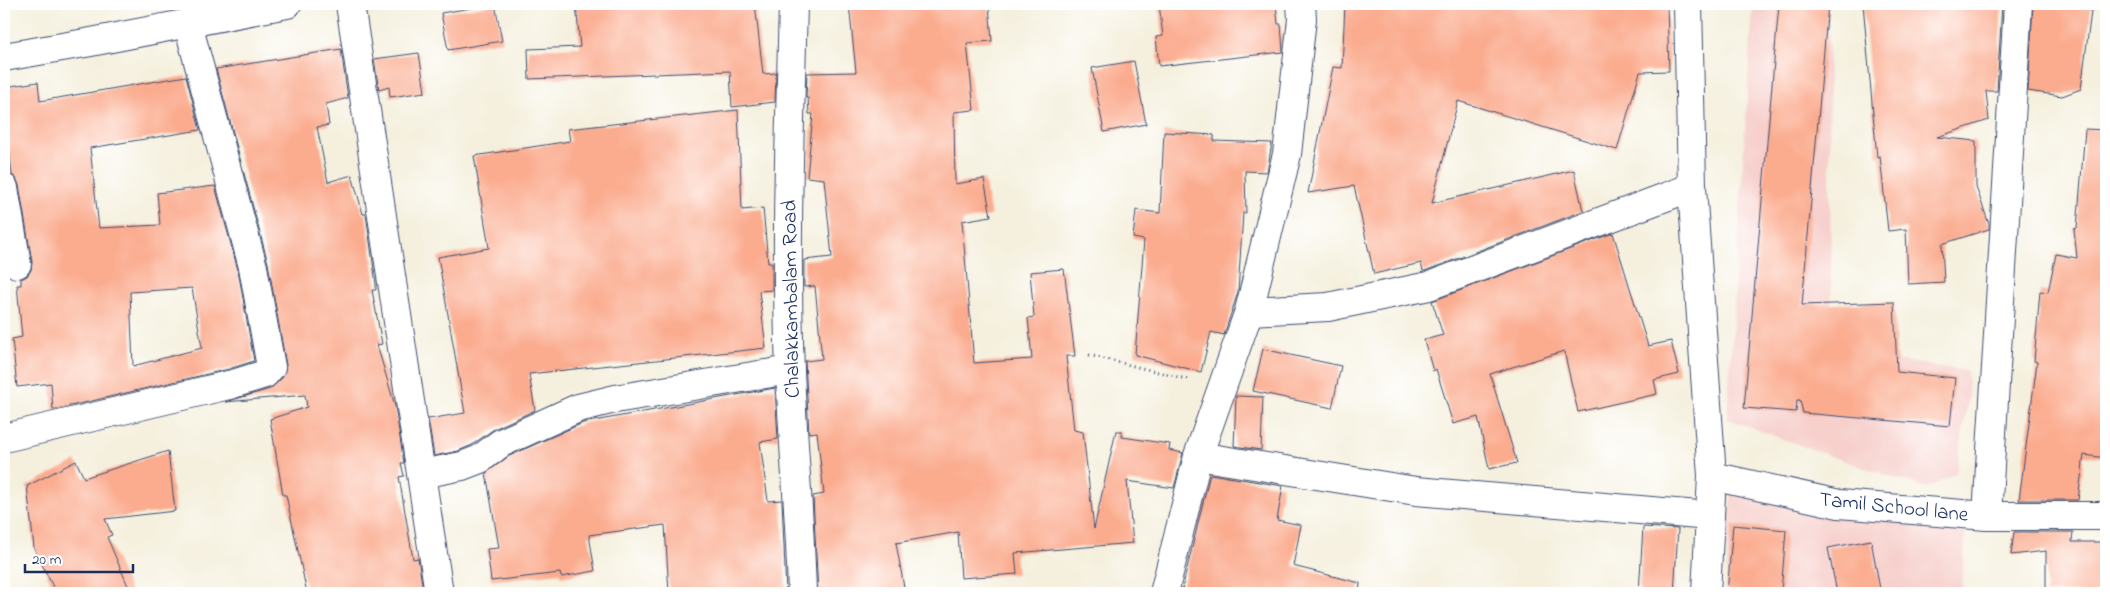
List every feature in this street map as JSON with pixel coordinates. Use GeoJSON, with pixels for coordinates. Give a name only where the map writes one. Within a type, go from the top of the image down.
{"type":"FeatureCollection","features":[{"type":"Feature","properties":{"kind":"street"},"geometry":{"type":"LineString","coordinates":[[4,57],[287,4]]}},
{"type":"Feature","properties":{"kind":"street"},"geometry":{"type":"LineString","coordinates":[[350,4],[439,593]]}},
{"type":"Feature","properties":{"kind":"street","name":"Chalakkambalam Road"},"geometry":{"type":"LineString","coordinates":[[793,4],[788,231],[790,370],[802,593]]}},
{"type":"Feature","properties":{"kind":"street"},"geometry":{"type":"LineString","coordinates":[[1164,593],[1198,456],[1249,311],[1287,154],[1302,20],[1301,4]]}},
{"type":"Feature","properties":{"kind":"street"},"geometry":{"type":"LineString","coordinates":[[1688,4],[1692,187],[1712,476],[1706,593]]}},
{"type":"Feature","properties":{"kind":"street"},"geometry":{"type":"LineString","coordinates":[[1987,516],[2018,4]]}},
{"type":"Feature","properties":{"kind":"street"},"geometry":{"type":"LineString","coordinates":[[4,438],[233,384],[264,374],[271,367],[253,267],[188,24]]}},
{"type":"Feature","properties":{"kind":"street"},"geometry":{"type":"LineString","coordinates":[[1249,311],[1328,307],[1429,286],[1692,187]]}},
{"type":"Feature","properties":{"kind":"street"},"geometry":{"type":"LineString","coordinates":[[4,188],[17,264]]}},
{"type":"Feature","properties":{"kind":"street"},"geometry":{"type":"LineString","coordinates":[[422,474],[462,466],[480,459],[501,443],[578,408],[615,399],[790,370]]}},
{"type":"Feature","properties":{"kind":"street"},"geometry":{"type":"LineString","coordinates":[[1198,456],[1416,491],[1710,516]]}},
{"type":"Feature","properties":{"kind":"street","name":"Tamil School lane"},"geometry":{"type":"LineString","coordinates":[[1712,476],[1839,504],[1987,516],[2106,516]]}},
{"type":"Feature","properties":{"kind":"path"},"geometry":{"type":"LineString","coordinates":[[1088,356],[1222,387]]}},
{"type":"Feature","properties":{"kind":"shaded area"},"geometry":{"type":"Polygon","coordinates":[[[1753,4],[1828,4],[1832,350],[1967,371],[1969,396],[1956,473],[1927,488],[1727,419],[1753,4]]]}},
{"type":"Feature","properties":{"kind":"shaded area"},"geometry":{"type":"Polygon","coordinates":[[[1731,487],[1966,519],[1962,593],[1726,593],[1731,487]]]}},
{"type":"Feature","properties":{"kind":"building"},"geometry":{"type":"Polygon","coordinates":[[[495,4],[502,41],[448,50],[441,13],[495,4]]]}},
{"type":"Feature","properties":{"kind":"building"},"geometry":{"type":"Polygon","coordinates":[[[576,4],[755,4],[763,74],[776,73],[775,102],[732,107],[730,71],[529,79],[528,49],[580,47],[576,4]]]}},
{"type":"Feature","properties":{"kind":"building"},"geometry":{"type":"Polygon","coordinates":[[[849,4],[989,4],[992,41],[967,43],[974,110],[954,112],[955,184],[984,179],[991,216],[962,221],[974,363],[1032,359],[1028,318],[1034,317],[1030,272],[1064,269],[1075,356],[1066,356],[1074,430],[1083,432],[1094,529],[1116,431],[1122,431],[1122,437],[1170,444],[1169,450],[1183,453],[1174,488],[1127,481],[1133,543],[1015,553],[1017,574],[961,578],[958,532],[896,543],[905,593],[818,593],[813,496],[824,494],[817,432],[809,433],[805,361],[822,359],[815,286],[804,287],[804,260],[832,257],[824,179],[807,177],[813,114],[809,114],[808,98],[806,98],[807,73],[856,72],[849,4]]]}},
{"type":"Feature","properties":{"kind":"building"},"geometry":{"type":"Polygon","coordinates":[[[1159,4],[1276,4],[1278,24],[1281,24],[1283,52],[1159,66],[1156,37],[1163,36],[1159,4]]]}},
{"type":"Feature","properties":{"kind":"building"},"geometry":{"type":"Polygon","coordinates":[[[1345,4],[1667,4],[1669,71],[1640,72],[1617,150],[1458,101],[1432,203],[1574,170],[1583,211],[1425,271],[1423,271],[1421,263],[1374,274],[1354,186],[1308,193],[1333,67],[1342,68],[1345,4]]]}},
{"type":"Feature","properties":{"kind":"building"},"geometry":{"type":"Polygon","coordinates":[[[1779,4],[1828,4],[1802,305],[1894,302],[1897,372],[1955,378],[1950,426],[1803,413],[1800,400],[1797,400],[1796,412],[1744,408],[1779,4]]]}},
{"type":"Feature","properties":{"kind":"building"},"geometry":{"type":"Polygon","coordinates":[[[1863,4],[2002,4],[1997,91],[1986,91],[1989,120],[1937,137],[1976,141],[1976,187],[1989,224],[1989,229],[1942,244],[1944,282],[1908,284],[1906,229],[1888,231],[1880,156],[1877,157],[1863,4]]]}},
{"type":"Feature","properties":{"kind":"building"},"geometry":{"type":"Polygon","coordinates":[[[2033,4],[2092,4],[2081,89],[2062,96],[2028,91],[2033,4]]]}},
{"type":"Feature","properties":{"kind":"building"},"geometry":{"type":"Polygon","coordinates":[[[341,49],[348,98],[326,104],[329,125],[317,127],[328,182],[352,175],[363,214],[366,214],[376,284],[376,290],[372,290],[382,344],[377,345],[395,406],[404,463],[401,463],[404,476],[399,477],[413,559],[418,558],[423,590],[399,593],[307,593],[286,495],[283,495],[270,419],[307,407],[305,395],[225,402],[270,389],[283,377],[286,365],[268,263],[216,69],[341,49]]]}},
{"type":"Feature","properties":{"kind":"building"},"geometry":{"type":"Polygon","coordinates":[[[419,53],[425,92],[390,97],[389,87],[379,90],[374,59],[419,53]]]}},
{"type":"Feature","properties":{"kind":"building"},"geometry":{"type":"Polygon","coordinates":[[[1134,61],[1146,124],[1104,132],[1092,68],[1134,61]]]}},
{"type":"Feature","properties":{"kind":"building"},"geometry":{"type":"Polygon","coordinates":[[[186,76],[200,130],[90,148],[99,228],[160,225],[157,193],[215,186],[238,270],[254,361],[229,369],[53,410],[51,383],[17,387],[12,339],[22,337],[17,285],[21,285],[21,279],[27,276],[31,270],[32,262],[19,185],[16,178],[12,175],[4,104],[4,87],[38,82],[40,101],[186,76]],[[192,288],[130,292],[133,366],[202,348],[192,288]]]}},
{"type":"Feature","properties":{"kind":"building"},"geometry":{"type":"Polygon","coordinates":[[[738,110],[742,210],[763,208],[768,263],[772,263],[772,290],[759,291],[766,348],[529,374],[535,410],[494,429],[472,445],[458,451],[434,456],[428,419],[465,413],[438,257],[489,248],[474,156],[570,141],[568,129],[738,110]]]}},
{"type":"Feature","properties":{"kind":"building"},"geometry":{"type":"Polygon","coordinates":[[[2085,129],[2106,130],[2106,458],[2084,455],[2078,500],[2019,500],[2037,362],[2034,361],[2040,291],[2048,292],[2056,254],[2077,258],[2074,229],[2077,228],[2085,129]]]}},
{"type":"Feature","properties":{"kind":"building"},"geometry":{"type":"Polygon","coordinates":[[[1164,132],[1214,135],[1214,141],[1272,143],[1267,172],[1245,171],[1246,213],[1243,213],[1238,292],[1224,335],[1211,332],[1201,372],[1135,355],[1144,240],[1133,238],[1136,210],[1160,213],[1164,132]]]}},
{"type":"Feature","properties":{"kind":"building"},"geometry":{"type":"Polygon","coordinates":[[[1613,233],[1648,346],[1671,341],[1679,374],[1654,380],[1657,394],[1578,412],[1564,351],[1490,374],[1517,463],[1489,469],[1478,417],[1453,424],[1436,369],[1433,371],[1424,340],[1443,335],[1432,301],[1613,233]]]}},
{"type":"Feature","properties":{"kind":"building"},"geometry":{"type":"Polygon","coordinates":[[[1263,349],[1341,366],[1332,408],[1253,391],[1263,349]]]}},
{"type":"Feature","properties":{"kind":"building"},"geometry":{"type":"Polygon","coordinates":[[[775,388],[778,439],[760,442],[768,501],[782,500],[786,593],[669,593],[665,525],[589,535],[595,571],[561,577],[560,573],[491,581],[487,549],[499,548],[486,473],[509,456],[583,423],[775,388]]]}},
{"type":"Feature","properties":{"kind":"building"},"geometry":{"type":"Polygon","coordinates":[[[1236,396],[1263,397],[1261,450],[1234,446],[1236,396]]]}},
{"type":"Feature","properties":{"kind":"building"},"geometry":{"type":"Polygon","coordinates":[[[168,451],[175,511],[105,519],[112,535],[107,537],[131,593],[56,593],[34,548],[27,486],[76,461],[84,478],[168,451]]]}},
{"type":"Feature","properties":{"kind":"building"},"geometry":{"type":"Polygon","coordinates":[[[1210,474],[1283,486],[1277,520],[1301,525],[1293,566],[1360,583],[1359,593],[1181,593],[1210,474]]]}},
{"type":"Feature","properties":{"kind":"building"},"geometry":{"type":"Polygon","coordinates":[[[1733,525],[1786,530],[1781,593],[1727,593],[1733,525]]]}},
{"type":"Feature","properties":{"kind":"building"},"geometry":{"type":"Polygon","coordinates":[[[1643,527],[1678,529],[1674,593],[1639,593],[1643,527]]]}},
{"type":"Feature","properties":{"kind":"building"},"geometry":{"type":"Polygon","coordinates":[[[2014,532],[2073,532],[2072,542],[2106,542],[2106,593],[2046,593],[2046,551],[2011,555],[2014,532]]]}},
{"type":"Feature","properties":{"kind":"building"},"geometry":{"type":"Polygon","coordinates":[[[1871,540],[1880,589],[1859,593],[1837,593],[1828,548],[1871,540]]]}}]}
